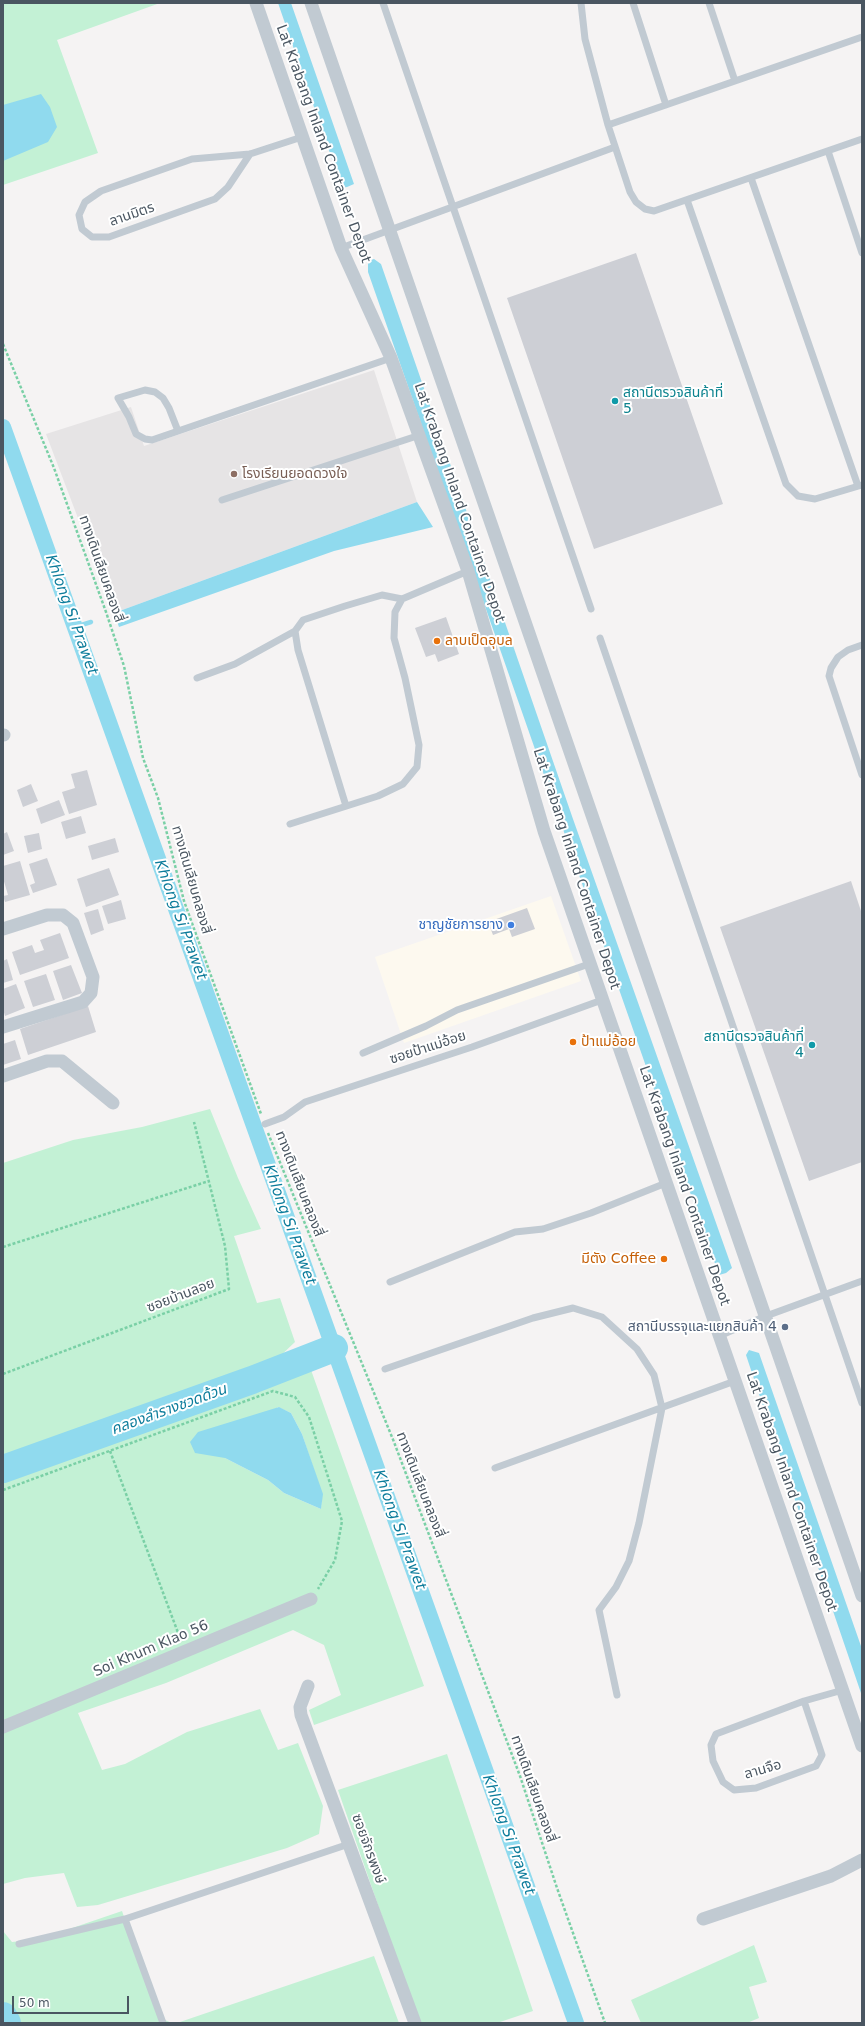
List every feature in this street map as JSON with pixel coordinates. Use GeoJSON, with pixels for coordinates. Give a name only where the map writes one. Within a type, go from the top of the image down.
{"type":"FeatureCollection","features":[{"type":"Feature","properties":{"kind":"street","name":"Lat Krabang Inland Container Depot"},"geometry":{"type":"LineString","coordinates":[[256,3],[341,248],[391,358],[468,571],[544,831],[862,1746]]}},
{"type":"Feature","properties":{"kind":"street","name":"Lat Krabang Inland Container Depot"},"geometry":{"type":"LineString","coordinates":[[311,3],[862,1596]]}},
{"type":"Feature","properties":{"kind":"street"},"geometry":{"type":"LineString","coordinates":[[3,929],[47,915],[63,915],[73,923],[93,977],[92,993],[83,1002],[3,1027]]}},
{"type":"Feature","properties":{"kind":"street"},"geometry":{"type":"LineString","coordinates":[[3,1076],[48,1061],[62,1061],[113,1103]]}},
{"type":"Feature","properties":{"kind":"street","name":"Soi Khum Klao 56"},"geometry":{"type":"LineString","coordinates":[[3,1727],[311,1599]]}},
{"type":"Feature","properties":{"kind":"street","name":"ซอยจักรพงษ์"},"geometry":{"type":"LineString","coordinates":[[308,1686],[300,1707],[301,1715],[415,2023]]}},
{"type":"Feature","properties":{"kind":"street"},"geometry":{"type":"LineString","coordinates":[[703,1919],[831,1876],[862,1860]]}},
{"type":"Feature","properties":{"kind":"lane"},"geometry":{"type":"LineString","coordinates":[[383,3],[591,609]]}},
{"type":"Feature","properties":{"kind":"lane"},"geometry":{"type":"LineString","coordinates":[[581,3],[584,39],[608,125],[630,192],[636,202],[651,212],[862,139]]}},
{"type":"Feature","properties":{"kind":"lane"},"geometry":{"type":"LineString","coordinates":[[633,3],[666,105]]}},
{"type":"Feature","properties":{"kind":"lane"},"geometry":{"type":"LineString","coordinates":[[709,3],[735,81]]}},
{"type":"Feature","properties":{"kind":"lane"},"geometry":{"type":"LineString","coordinates":[[608,125],[862,37]]}},
{"type":"Feature","properties":{"kind":"lane","name":"ลานมิตร"},"geometry":{"type":"LineString","coordinates":[[250,154],[228,187],[215,199],[109,237],[92,237],[82,229],[79,215],[85,202],[100,191],[192,159],[250,154],[302,138]]}},
{"type":"Feature","properties":{"kind":"lane"},"geometry":{"type":"LineString","coordinates":[[341,248],[389,229],[615,147]]}},
{"type":"Feature","properties":{"kind":"lane"},"geometry":{"type":"LineString","coordinates":[[828,151],[862,253]]}},
{"type":"Feature","properties":{"kind":"lane"},"geometry":{"type":"LineString","coordinates":[[687,200],[786,484],[798,496],[810,499],[822,498],[860,486],[751,178]]}},
{"type":"Feature","properties":{"kind":"lane"},"geometry":{"type":"LineString","coordinates":[[178,431],[169,408],[163,398],[155,392],[146,390],[118,398],[129,417],[136,434],[144,439],[152,440],[391,358]]}},
{"type":"Feature","properties":{"kind":"lane"},"geometry":{"type":"LineString","coordinates":[[222,500],[420,435]]}},
{"type":"Feature","properties":{"kind":"lane"},"geometry":{"type":"LineString","coordinates":[[197,678],[235,664],[295,631],[303,620],[382,595],[402,599],[468,571]]}},
{"type":"Feature","properties":{"kind":"lane"},"geometry":{"type":"LineString","coordinates":[[290,824],[378,796],[403,784],[417,767],[418,745],[405,678],[394,638],[395,612],[402,599]]}},
{"type":"Feature","properties":{"kind":"lane"},"geometry":{"type":"LineString","coordinates":[[295,631],[298,650],[346,806]]}},
{"type":"Feature","properties":{"kind":"lane"},"geometry":{"type":"LineString","coordinates":[[600,638],[862,1403]]}},
{"type":"Feature","properties":{"kind":"lane"},"geometry":{"type":"LineString","coordinates":[[862,645],[848,650],[838,657],[831,668],[829,676],[862,775]]}},
{"type":"Feature","properties":{"kind":"lane"},"geometry":{"type":"LineString","coordinates":[[363,1053],[426,1026],[457,1010],[590,964]]}},
{"type":"Feature","properties":{"kind":"lane","name":"ซอยป้าแม่อ้อย"},"geometry":{"type":"LineString","coordinates":[[265,1124],[284,1117],[305,1102],[472,1047],[602,1000]]}},
{"type":"Feature","properties":{"kind":"lane"},"geometry":{"type":"LineString","coordinates":[[390,1282],[515,1232],[550,1226],[591,1213],[666,1183]]}},
{"type":"Feature","properties":{"kind":"lane"},"geometry":{"type":"LineString","coordinates":[[719,1336],[766,1316],[862,1281]]}},
{"type":"Feature","properties":{"kind":"lane"},"geometry":{"type":"LineString","coordinates":[[385,1369],[533,1318],[573,1308],[602,1317],[637,1349],[654,1375],[662,1408],[639,1523],[629,1562],[616,1587],[598,1610],[617,1695]]}},
{"type":"Feature","properties":{"kind":"lane"},"geometry":{"type":"LineString","coordinates":[[495,1468],[735,1381]]}},
{"type":"Feature","properties":{"kind":"lane","name":"ลานจือ"},"geometry":{"type":"LineString","coordinates":[[804,1701],[822,1754],[816,1766],[756,1788],[734,1790],[723,1782],[713,1761],[711,1746],[716,1734],[804,1701],[843,1690]]}},
{"type":"Feature","properties":{"kind":"lane"},"geometry":{"type":"LineString","coordinates":[[19,1944],[125,1919],[349,1844]]}},
{"type":"Feature","properties":{"kind":"lane"},"geometry":{"type":"LineString","coordinates":[[125,1919],[163,2023]]}},
{"type":"Feature","properties":{"kind":"path","name":"ทางเดินเลียบคลองสี่"},"geometry":{"type":"LineString","coordinates":[[3,344],[54,468],[124,666],[143,758],[158,798],[184,901],[265,1124],[394,1442],[520,1776],[557,1888],[605,2023]]}},
{"type":"Feature","properties":{"kind":"path","name":"ซอยบ้านลอย"},"geometry":{"type":"LineString","coordinates":[[3,1374],[229,1289],[225,1246],[194,1122]]}},
{"type":"Feature","properties":{"kind":"path"},"geometry":{"type":"LineString","coordinates":[[3,1246],[209,1181]]}},
{"type":"Feature","properties":{"kind":"path"},"geometry":{"type":"LineString","coordinates":[[3,1490],[273,1392],[295,1397],[309,1417],[342,1521],[335,1560],[311,1599]]}},
{"type":"Feature","properties":{"kind":"path"},"geometry":{"type":"LineString","coordinates":[[110,1451],[185,1652]]}},
{"type":"Feature","properties":{"kind":"shaded area","name":"โรงเรียนยอดดวงใจ"},"geometry":{"type":"Polygon","coordinates":[[[374,370],[417,502],[114,613],[46,434],[131,407],[144,446],[374,370]]]}},
{"type":"Feature","properties":{"kind":"shaded area"},"geometry":{"type":"Polygon","coordinates":[[[551,896],[581,981],[404,1043],[375,957],[551,896]]]}},
{"type":"Feature","properties":{"kind":"green space"},"geometry":{"type":"Polygon","coordinates":[[[3,3],[160,3],[57,40],[98,153],[3,185],[3,3]]]}},
{"type":"Feature","properties":{"kind":"green space"},"geometry":{"type":"Polygon","coordinates":[[[210,1109],[238,1178],[261,1229],[234,1236],[257,1303],[280,1298],[295,1342],[275,1361],[3,1460],[3,1163],[73,1140],[142,1127],[210,1109]]]}},
{"type":"Feature","properties":{"kind":"green space"},"geometry":{"type":"Polygon","coordinates":[[[293,1370],[311,1370],[424,1686],[314,1725],[309,1710],[341,1695],[324,1645],[293,1630],[166,1683],[78,1713],[102,1770],[125,1764],[187,1732],[260,1709],[278,1750],[298,1743],[323,1806],[319,1834],[287,1848],[98,1905],[77,1907],[64,1873],[25,1878],[3,1884],[3,1480],[293,1370]],[[278,1407],[225,1458],[268,1480],[284,1493],[321,1509],[322,1494],[302,1434],[291,1413],[278,1407]]]}},
{"type":"Feature","properties":{"kind":"green space"},"geometry":{"type":"Polygon","coordinates":[[[447,1754],[533,2011],[497,2023],[419,2023],[338,1790],[447,1754]]]}},
{"type":"Feature","properties":{"kind":"green space"},"geometry":{"type":"Polygon","coordinates":[[[122,1911],[158,2017],[172,2023],[15,2023],[3,2002],[3,1931],[12,1942],[40,1939],[122,1911]]]}},
{"type":"Feature","properties":{"kind":"green space"},"geometry":{"type":"Polygon","coordinates":[[[754,1945],[767,1982],[749,1987],[759,2018],[747,2023],[641,2023],[631,2000],[754,1945]]]}},
{"type":"Feature","properties":{"kind":"green space"},"geometry":{"type":"Polygon","coordinates":[[[374,1956],[399,2023],[177,2023],[374,1956]]]}},
{"type":"Feature","properties":{"kind":"water"},"geometry":{"type":"Polygon","coordinates":[[[278,3],[291,3],[354,184],[347,187],[342,188],[278,3]]]}},
{"type":"Feature","properties":{"kind":"water"},"geometry":{"type":"Polygon","coordinates":[[[41,94],[50,107],[57,127],[48,142],[3,161],[3,105],[41,94]]]}},
{"type":"Feature","properties":{"kind":"water"},"geometry":{"type":"Polygon","coordinates":[[[374,259],[381,264],[573,819],[732,1268],[726,1273],[719,1275],[368,272],[368,261],[374,259]]]}},
{"type":"Feature","properties":{"kind":"water"},"geometry":{"type":"Polygon","coordinates":[[[417,502],[433,527],[334,551],[119,627],[114,613],[417,502]]]}},
{"type":"Feature","properties":{"kind":"water"},"geometry":{"type":"Polygon","coordinates":[[[749,1350],[759,1353],[862,1649],[862,1696],[746,1355],[749,1350]]]}},
{"type":"Feature","properties":{"kind":"water"},"geometry":{"type":"Polygon","coordinates":[[[279,1407],[291,1413],[302,1434],[323,1494],[321,1509],[284,1493],[268,1480],[225,1458],[195,1453],[190,1442],[198,1432],[279,1407]]]}},
{"type":"Feature","properties":{"kind":"building","name":"สถานีตรวจสินค้าที่ 5"},"geometry":{"type":"Polygon","coordinates":[[[636,253],[723,504],[594,549],[507,298],[636,253]]]}},
{"type":"Feature","properties":{"kind":"building","name":"ลาบเป็ดอุบล"},"geometry":{"type":"Polygon","coordinates":[[[446,617],[459,654],[438,662],[435,654],[426,657],[415,628],[446,617]]]}},
{"type":"Feature","properties":{"kind":"building"},"geometry":{"type":"Polygon","coordinates":[[[87,770],[97,805],[69,814],[62,792],[75,788],[71,774],[87,770]]]}},
{"type":"Feature","properties":{"kind":"building"},"geometry":{"type":"Polygon","coordinates":[[[31,784],[38,801],[23,807],[17,790],[31,784]]]}},
{"type":"Feature","properties":{"kind":"building"},"geometry":{"type":"Polygon","coordinates":[[[59,800],[65,815],[41,824],[36,809],[59,800]]]}},
{"type":"Feature","properties":{"kind":"building"},"geometry":{"type":"Polygon","coordinates":[[[81,816],[86,833],[66,839],[61,822],[81,816]]]}},
{"type":"Feature","properties":{"kind":"building"},"geometry":{"type":"Polygon","coordinates":[[[7,832],[14,851],[3,855],[3,834],[7,832]]]}},
{"type":"Feature","properties":{"kind":"building"},"geometry":{"type":"Polygon","coordinates":[[[39,833],[42,849],[28,853],[24,836],[39,833]]]}},
{"type":"Feature","properties":{"kind":"building"},"geometry":{"type":"Polygon","coordinates":[[[115,838],[119,852],[92,860],[88,846],[115,838]]]}},
{"type":"Feature","properties":{"kind":"building"},"geometry":{"type":"Polygon","coordinates":[[[47,858],[57,885],[33,893],[30,885],[35,883],[29,864],[47,858]]]}},
{"type":"Feature","properties":{"kind":"building"},"geometry":{"type":"Polygon","coordinates":[[[20,861],[30,895],[5,902],[3,896],[8,895],[3,878],[3,866],[20,861]]]}},
{"type":"Feature","properties":{"kind":"building"},"geometry":{"type":"Polygon","coordinates":[[[109,868],[119,895],[86,907],[77,879],[109,868]]]}},
{"type":"Feature","properties":{"kind":"building","name":"สถานีตรวจสินค้าที่ 4"},"geometry":{"type":"Polygon","coordinates":[[[851,881],[862,914],[862,1162],[809,1181],[720,927],[851,881]]]}},
{"type":"Feature","properties":{"kind":"building"},"geometry":{"type":"Polygon","coordinates":[[[121,900],[126,919],[108,924],[102,906],[121,900]]]}},
{"type":"Feature","properties":{"kind":"building","name":"ชาญชัยการยาง"},"geometry":{"type":"Polygon","coordinates":[[[527,908],[535,929],[512,937],[509,929],[493,935],[488,922],[527,908]]]}},
{"type":"Feature","properties":{"kind":"building"},"geometry":{"type":"Polygon","coordinates":[[[98,909],[104,930],[91,935],[84,913],[98,909]]]}},
{"type":"Feature","properties":{"kind":"building"},"geometry":{"type":"Polygon","coordinates":[[[60,933],[69,958],[20,975],[12,952],[32,945],[35,953],[44,950],[40,940],[60,933]]]}},
{"type":"Feature","properties":{"kind":"building"},"geometry":{"type":"Polygon","coordinates":[[[7,959],[13,980],[3,983],[3,961],[7,959]]]}},
{"type":"Feature","properties":{"kind":"building"},"geometry":{"type":"Polygon","coordinates":[[[71,965],[82,993],[63,1000],[53,971],[71,965]]]}},
{"type":"Feature","properties":{"kind":"building"},"geometry":{"type":"Polygon","coordinates":[[[46,974],[55,1000],[33,1007],[24,981],[46,974]]]}},
{"type":"Feature","properties":{"kind":"building"},"geometry":{"type":"Polygon","coordinates":[[[16,984],[25,1008],[5,1016],[3,1009],[3,989],[16,984]]]}},
{"type":"Feature","properties":{"kind":"building"},"geometry":{"type":"Polygon","coordinates":[[[88,1006],[96,1032],[28,1055],[20,1029],[88,1006]]]}},
{"type":"Feature","properties":{"kind":"building"},"geometry":{"type":"Polygon","coordinates":[[[15,1040],[21,1059],[3,1065],[3,1044],[15,1040]]]}},
{"type":"Feature","properties":{"kind":"waterway","name":"Khlong Si Prawet"},"geometry":{"type":"LineString","coordinates":[[3,427],[576,2023]]}},
{"type":"Feature","properties":{"kind":"waterway"},"geometry":{"type":"LineString","coordinates":[[75,627],[91,622]]}},
{"type":"Feature","properties":{"kind":"waterway","name":"คลองลำรางชวดด้วน"},"geometry":{"type":"LineString","coordinates":[[3,1469],[252,1380],[334,1348]]}},
{"type":"Feature","properties":{"kind":"waterway","name":"คลองลำรางชวดด้วน"},"geometry":{"type":"LineString","coordinates":[[3,2016],[7,2023]]}},
{"type":"Feature","properties":{"kind":"place","name":"สถานีตรวจสินค้าที่ 5"},"geometry":{"type":"Point","coordinates":[615,401]}},
{"type":"Feature","properties":{"kind":"place","name":"โรงเรียนยอดดวงใจ"},"geometry":{"type":"Point","coordinates":[234,474]}},
{"type":"Feature","properties":{"kind":"place","name":"ลาบเป็ดอุบล"},"geometry":{"type":"Point","coordinates":[437,641]}},
{"type":"Feature","properties":{"kind":"place","name":"ชาญชัยการยาง"},"geometry":{"type":"Point","coordinates":[511,925]}},
{"type":"Feature","properties":{"kind":"place","name":"ป้าแม่อ้อย"},"geometry":{"type":"Point","coordinates":[573,1042]}},
{"type":"Feature","properties":{"kind":"place","name":"สถานีตรวจสินค้าที่ 4"},"geometry":{"type":"Point","coordinates":[812,1045]}},
{"type":"Feature","properties":{"kind":"place","name":"มีตัง Coffee"},"geometry":{"type":"Point","coordinates":[664,1259]}},
{"type":"Feature","properties":{"kind":"place","name":"สถานีบรรจุและแยกสินค้า 4"},"geometry":{"type":"Point","coordinates":[785,1327]}}]}
